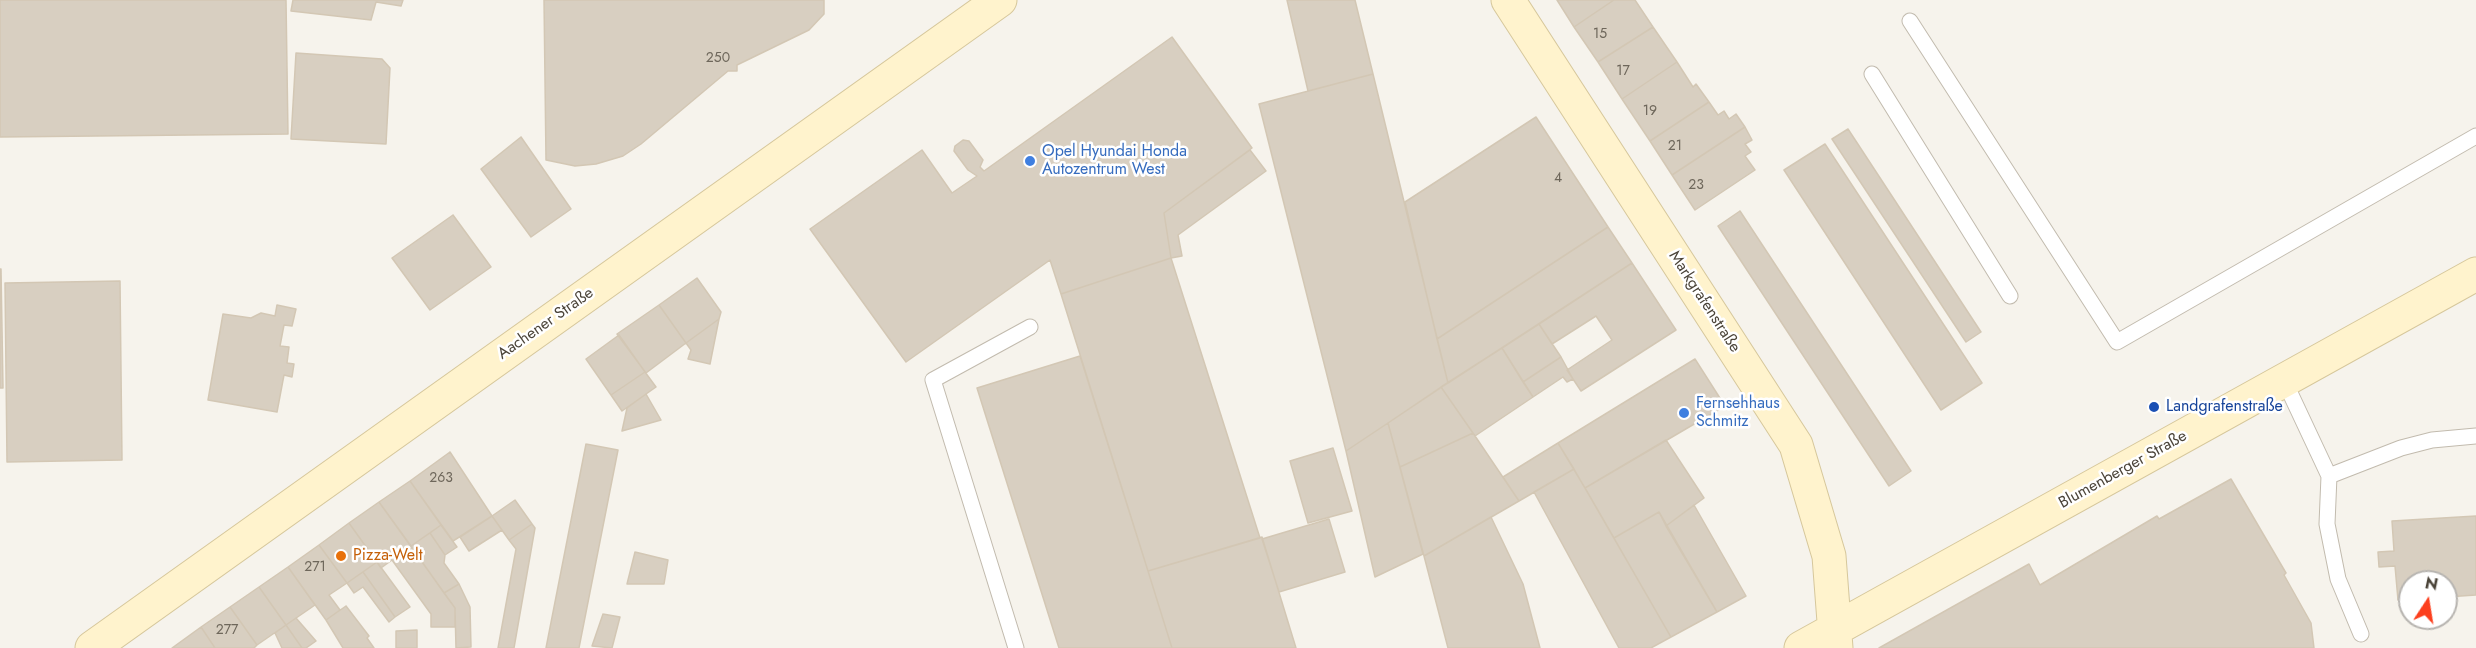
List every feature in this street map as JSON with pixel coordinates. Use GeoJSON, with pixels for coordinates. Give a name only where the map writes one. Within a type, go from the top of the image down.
{"type":"FeatureCollection","features":[{"type":"Feature","properties":{"kind":"street","name":"Markgrafenstraße"},"geometry":{"type":"LineString","coordinates":[[1508,0],[1796,445],[1829,556],[1835,639]]}},
{"type":"Feature","properties":{"kind":"street","name":"Aachener Straße"},"geometry":{"type":"LineString","coordinates":[[92,648],[984,4]]}},
{"type":"Feature","properties":{"kind":"street","name":"Blumenberger Straße"},"geometry":{"type":"LineString","coordinates":[[1802,648],[1835,639],[2284,380],[2476,274]]}},
{"type":"Feature","properties":{"kind":"lane"},"geometry":{"type":"LineString","coordinates":[[1910,21],[2117,342],[2476,136]]}},
{"type":"Feature","properties":{"kind":"lane"},"geometry":{"type":"LineString","coordinates":[[1872,75],[2010,296]]}},
{"type":"Feature","properties":{"kind":"lane"},"geometry":{"type":"LineString","coordinates":[[1017,648],[933,380],[1030,327]]}},
{"type":"Feature","properties":{"kind":"lane"},"geometry":{"type":"LineString","coordinates":[[2284,380],[2328,476],[2327,524],[2338,579],[2361,634]]}},
{"type":"Feature","properties":{"kind":"lane"},"geometry":{"type":"LineString","coordinates":[[2328,476],[2402,447],[2432,440],[2476,436]]}},
{"type":"Feature","properties":{"kind":"building"},"geometry":{"type":"Polygon","coordinates":[[[0,0],[286,0],[288,134],[0,137],[0,0]]]}},
{"type":"Feature","properties":{"kind":"building"},"geometry":{"type":"Polygon","coordinates":[[[293,0],[403,0],[401,6],[376,2],[371,20],[291,11],[293,0]]]}},
{"type":"Feature","properties":{"kind":"building"},"geometry":{"type":"Polygon","coordinates":[[[544,0],[824,0],[824,14],[809,30],[737,65],[737,71],[728,71],[641,144],[623,156],[596,164],[575,166],[546,160],[544,0]]]}},
{"type":"Feature","properties":{"kind":"building"},"geometry":{"type":"Polygon","coordinates":[[[1287,0],[1355,0],[1373,74],[1308,91],[1287,0]]]}},
{"type":"Feature","properties":{"kind":"building"},"geometry":{"type":"Polygon","coordinates":[[[1557,0],[1614,0],[1574,27],[1557,0]]]}},
{"type":"Feature","properties":{"kind":"building"},"geometry":{"type":"Polygon","coordinates":[[[1614,0],[1635,0],[1653,27],[1598,62],[1574,27],[1614,0]]]}},
{"type":"Feature","properties":{"kind":"building"},"geometry":{"type":"Polygon","coordinates":[[[1653,27],[1677,62],[1622,99],[1598,62],[1653,27]]]}},
{"type":"Feature","properties":{"kind":"building"},"geometry":{"type":"Polygon","coordinates":[[[1172,37],[1252,148],[1164,213],[1171,258],[1061,294],[1050,260],[906,362],[810,229],[922,150],[952,193],[977,176],[968,170],[954,151],[955,146],[963,140],[969,141],[983,160],[980,167],[984,171],[1172,37]]]}},
{"type":"Feature","properties":{"kind":"building"},"geometry":{"type":"Polygon","coordinates":[[[296,53],[382,59],[390,68],[386,144],[291,139],[296,53]]]}},
{"type":"Feature","properties":{"kind":"building"},"geometry":{"type":"Polygon","coordinates":[[[1677,62],[1693,87],[1696,84],[1709,102],[1650,141],[1622,99],[1677,62]]]}},
{"type":"Feature","properties":{"kind":"building"},"geometry":{"type":"Polygon","coordinates":[[[1373,74],[1448,383],[1346,451],[1259,104],[1373,74]]]}},
{"type":"Feature","properties":{"kind":"building"},"geometry":{"type":"Polygon","coordinates":[[[1709,102],[1718,115],[1724,111],[1729,119],[1736,114],[1745,127],[1672,175],[1650,141],[1709,102]]]}},
{"type":"Feature","properties":{"kind":"building"},"geometry":{"type":"Polygon","coordinates":[[[1536,117],[1608,227],[1437,339],[1405,202],[1536,117]]]}},
{"type":"Feature","properties":{"kind":"building"},"geometry":{"type":"Polygon","coordinates":[[[1745,127],[1752,140],[1745,144],[1751,152],[1745,156],[1755,170],[1695,210],[1672,175],[1745,127]]]}},
{"type":"Feature","properties":{"kind":"building"},"geometry":{"type":"Polygon","coordinates":[[[1848,129],[1981,332],[1966,342],[1832,139],[1848,129]]]}},
{"type":"Feature","properties":{"kind":"building"},"geometry":{"type":"Polygon","coordinates":[[[521,137],[571,209],[531,237],[481,169],[521,137]]]}},
{"type":"Feature","properties":{"kind":"building"},"geometry":{"type":"Polygon","coordinates":[[[1825,144],[1982,383],[1941,410],[1784,170],[1825,144]]]}},
{"type":"Feature","properties":{"kind":"building"},"geometry":{"type":"Polygon","coordinates":[[[1250,150],[1266,171],[1178,235],[1182,256],[1171,258],[1164,213],[1250,150]]]}},
{"type":"Feature","properties":{"kind":"building"},"geometry":{"type":"Polygon","coordinates":[[[1740,211],[1911,471],[1889,486],[1718,226],[1740,211]]]}},
{"type":"Feature","properties":{"kind":"building"},"geometry":{"type":"Polygon","coordinates":[[[453,215],[491,267],[430,310],[392,258],[453,215]]]}},
{"type":"Feature","properties":{"kind":"building"},"geometry":{"type":"Polygon","coordinates":[[[1608,227],[1632,263],[1448,383],[1437,339],[1608,227]]]}},
{"type":"Feature","properties":{"kind":"building"},"geometry":{"type":"Polygon","coordinates":[[[1171,258],[1260,538],[1148,571],[1061,294],[1171,258]]]}},
{"type":"Feature","properties":{"kind":"building"},"geometry":{"type":"Polygon","coordinates":[[[1632,263],[1676,330],[1581,391],[1567,370],[1612,340],[1596,316],[1552,344],[1539,324],[1632,263]]]}},
{"type":"Feature","properties":{"kind":"building"},"geometry":{"type":"Polygon","coordinates":[[[1,269],[3,388],[0,388],[1,269]]]}},
{"type":"Feature","properties":{"kind":"building"},"geometry":{"type":"Polygon","coordinates":[[[697,278],[721,312],[719,319],[686,343],[659,305],[697,278]]]}},
{"type":"Feature","properties":{"kind":"building"},"geometry":{"type":"Polygon","coordinates":[[[120,281],[122,460],[7,462],[5,283],[120,281]]]}},
{"type":"Feature","properties":{"kind":"building"},"geometry":{"type":"Polygon","coordinates":[[[277,305],[296,309],[292,326],[284,325],[280,346],[289,347],[287,363],[294,364],[292,377],[284,375],[277,412],[208,400],[223,314],[251,318],[261,313],[275,316],[277,305]]]}},
{"type":"Feature","properties":{"kind":"building"},"geometry":{"type":"Polygon","coordinates":[[[659,305],[686,343],[646,373],[617,334],[659,305]]]}},
{"type":"Feature","properties":{"kind":"building"},"geometry":{"type":"Polygon","coordinates":[[[719,319],[710,364],[688,359],[691,350],[686,343],[719,319]]]}},
{"type":"Feature","properties":{"kind":"building"},"geometry":{"type":"Polygon","coordinates":[[[1539,324],[1561,357],[1523,382],[1502,348],[1539,324]]]}},
{"type":"Feature","properties":{"kind":"building"},"geometry":{"type":"Polygon","coordinates":[[[619,335],[645,372],[611,395],[586,359],[619,335]]]}},
{"type":"Feature","properties":{"kind":"building"},"geometry":{"type":"Polygon","coordinates":[[[1502,348],[1533,397],[1475,436],[1441,387],[1502,348]]]}},
{"type":"Feature","properties":{"kind":"building"},"geometry":{"type":"Polygon","coordinates":[[[1080,356],[1172,648],[1059,648],[977,388],[1080,356]]]}},
{"type":"Feature","properties":{"kind":"building"},"geometry":{"type":"Polygon","coordinates":[[[1561,357],[1573,379],[1567,382],[1563,377],[1533,397],[1523,382],[1561,357]]]}},
{"type":"Feature","properties":{"kind":"building"},"geometry":{"type":"Polygon","coordinates":[[[1695,359],[1725,406],[1585,488],[1558,443],[1695,359]]]}},
{"type":"Feature","properties":{"kind":"building"},"geometry":{"type":"Polygon","coordinates":[[[645,372],[656,387],[622,411],[611,395],[645,372]]]}},
{"type":"Feature","properties":{"kind":"building"},"geometry":{"type":"Polygon","coordinates":[[[1441,387],[1473,433],[1400,467],[1388,423],[1441,387]]]}},
{"type":"Feature","properties":{"kind":"building"},"geometry":{"type":"Polygon","coordinates":[[[646,394],[661,420],[622,431],[627,408],[646,394]]]}},
{"type":"Feature","properties":{"kind":"building"},"geometry":{"type":"Polygon","coordinates":[[[1388,423],[1423,554],[1375,577],[1346,451],[1388,423]]]}},
{"type":"Feature","properties":{"kind":"building"},"geometry":{"type":"Polygon","coordinates":[[[1473,433],[1519,501],[1424,556],[1400,467],[1473,433]]]}},
{"type":"Feature","properties":{"kind":"building"},"geometry":{"type":"Polygon","coordinates":[[[1666,440],[1704,498],[1666,526],[1659,512],[1614,538],[1585,488],[1666,440]]]}},
{"type":"Feature","properties":{"kind":"building"},"geometry":{"type":"Polygon","coordinates":[[[1558,443],[1574,469],[1519,501],[1503,477],[1558,443]]]}},
{"type":"Feature","properties":{"kind":"building"},"geometry":{"type":"Polygon","coordinates":[[[586,444],[618,450],[579,648],[546,648],[586,444]]]}},
{"type":"Feature","properties":{"kind":"building"},"geometry":{"type":"Polygon","coordinates":[[[1333,448],[1352,511],[1308,523],[1290,461],[1333,448]]]}},
{"type":"Feature","properties":{"kind":"building"},"geometry":{"type":"Polygon","coordinates":[[[450,452],[492,516],[453,541],[410,481],[450,452]]]}},
{"type":"Feature","properties":{"kind":"building"},"geometry":{"type":"Polygon","coordinates":[[[1574,469],[1671,637],[1651,648],[1619,648],[1534,492],[1574,469]]]}},
{"type":"Feature","properties":{"kind":"building"},"geometry":{"type":"Polygon","coordinates":[[[2231,479],[2286,573],[2284,575],[2311,623],[2314,648],[1879,648],[2029,564],[2040,585],[2157,516],[2159,519],[2231,479]]]}},
{"type":"Feature","properties":{"kind":"building"},"geometry":{"type":"Polygon","coordinates":[[[410,481],[441,525],[411,546],[379,502],[410,481]]]}},
{"type":"Feature","properties":{"kind":"building"},"geometry":{"type":"Polygon","coordinates":[[[515,500],[532,524],[509,540],[492,516],[515,500]]]}},
{"type":"Feature","properties":{"kind":"building"},"geometry":{"type":"Polygon","coordinates":[[[379,502],[455,608],[455,627],[431,627],[431,614],[392,560],[381,568],[349,523],[379,502]]]}},
{"type":"Feature","properties":{"kind":"building"},"geometry":{"type":"Polygon","coordinates":[[[1694,505],[1746,596],[1717,612],[1666,526],[1694,505]]]}},
{"type":"Feature","properties":{"kind":"building"},"geometry":{"type":"Polygon","coordinates":[[[1659,512],[1717,612],[1671,637],[1614,538],[1659,512]]]}},
{"type":"Feature","properties":{"kind":"building"},"geometry":{"type":"Polygon","coordinates":[[[492,516],[502,530],[469,551],[460,537],[492,516]]]}},
{"type":"Feature","properties":{"kind":"building"},"geometry":{"type":"Polygon","coordinates":[[[2476,516],[2476,595],[2458,596],[2458,570],[2398,570],[2398,600],[2395,566],[2379,567],[2378,552],[2394,551],[2392,521],[2476,516]]]}},
{"type":"Feature","properties":{"kind":"building"},"geometry":{"type":"Polygon","coordinates":[[[1491,517],[1523,584],[1540,648],[1448,648],[1424,556],[1491,517]]]}},
{"type":"Feature","properties":{"kind":"building"},"geometry":{"type":"Polygon","coordinates":[[[1329,519],[1345,572],[1279,592],[1262,539],[1329,519]]]}},
{"type":"Feature","properties":{"kind":"building"},"geometry":{"type":"Polygon","coordinates":[[[349,523],[377,562],[347,583],[319,545],[349,523]]]}},
{"type":"Feature","properties":{"kind":"building"},"geometry":{"type":"Polygon","coordinates":[[[532,524],[535,528],[514,648],[498,648],[516,549],[509,540],[532,524]]]}},
{"type":"Feature","properties":{"kind":"building"},"geometry":{"type":"Polygon","coordinates":[[[441,525],[457,547],[445,555],[430,533],[441,525]]]}},
{"type":"Feature","properties":{"kind":"building"},"geometry":{"type":"Polygon","coordinates":[[[430,533],[445,555],[444,563],[459,584],[444,593],[411,546],[430,533]]]}},
{"type":"Feature","properties":{"kind":"building"},"geometry":{"type":"Polygon","coordinates":[[[1262,537],[1296,648],[1172,648],[1148,571],[1262,537]]]}},
{"type":"Feature","properties":{"kind":"building"},"geometry":{"type":"Polygon","coordinates":[[[319,545],[347,583],[329,595],[340,610],[326,620],[288,567],[319,545]]]}},
{"type":"Feature","properties":{"kind":"building"},"geometry":{"type":"Polygon","coordinates":[[[635,552],[668,560],[664,584],[627,584],[635,552]]]}},
{"type":"Feature","properties":{"kind":"building"},"geometry":{"type":"Polygon","coordinates":[[[377,562],[410,607],[395,617],[363,572],[377,562]]]}},
{"type":"Feature","properties":{"kind":"building"},"geometry":{"type":"Polygon","coordinates":[[[288,567],[315,605],[286,625],[259,587],[288,567]]]}},
{"type":"Feature","properties":{"kind":"building"},"geometry":{"type":"Polygon","coordinates":[[[363,572],[395,617],[389,622],[363,587],[354,593],[347,583],[363,572]]]}},
{"type":"Feature","properties":{"kind":"building"},"geometry":{"type":"Polygon","coordinates":[[[459,584],[470,607],[471,647],[456,648],[455,608],[444,593],[459,584]]]}},
{"type":"Feature","properties":{"kind":"building"},"geometry":{"type":"Polygon","coordinates":[[[259,587],[286,625],[257,645],[230,607],[259,587]]]}},
{"type":"Feature","properties":{"kind":"building"},"geometry":{"type":"Polygon","coordinates":[[[346,606],[369,636],[367,638],[374,648],[343,648],[326,620],[346,606]]]}},
{"type":"Feature","properties":{"kind":"building"},"geometry":{"type":"Polygon","coordinates":[[[230,607],[257,645],[254,648],[215,648],[201,627],[230,607]]]}},
{"type":"Feature","properties":{"kind":"building"},"geometry":{"type":"Polygon","coordinates":[[[603,614],[620,617],[612,648],[592,646],[603,614]]]}},
{"type":"Feature","properties":{"kind":"building"},"geometry":{"type":"Polygon","coordinates":[[[296,618],[316,641],[306,648],[302,648],[286,625],[296,618]]]}},
{"type":"Feature","properties":{"kind":"building"},"geometry":{"type":"Polygon","coordinates":[[[286,625],[302,648],[282,648],[275,633],[286,625]]]}},
{"type":"Feature","properties":{"kind":"building"},"geometry":{"type":"Polygon","coordinates":[[[201,627],[215,648],[172,648],[201,627]]]}},
{"type":"Feature","properties":{"kind":"building"},"geometry":{"type":"Polygon","coordinates":[[[417,630],[417,648],[396,648],[396,631],[417,630]]]}},
{"type":"Feature","properties":{"kind":"place","name":"Opel Hyundai Honda Autozentrum West"},"geometry":{"type":"Point","coordinates":[1030,161]}},
{"type":"Feature","properties":{"kind":"place","name":"Landgrafenstraße"},"geometry":{"type":"Point","coordinates":[2154,407]}},
{"type":"Feature","properties":{"kind":"place","name":"Fernsehhaus Schmitz"},"geometry":{"type":"Point","coordinates":[1684,413]}},
{"type":"Feature","properties":{"kind":"place","name":"Pizza-Welt"},"geometry":{"type":"Point","coordinates":[341,556]}}]}
